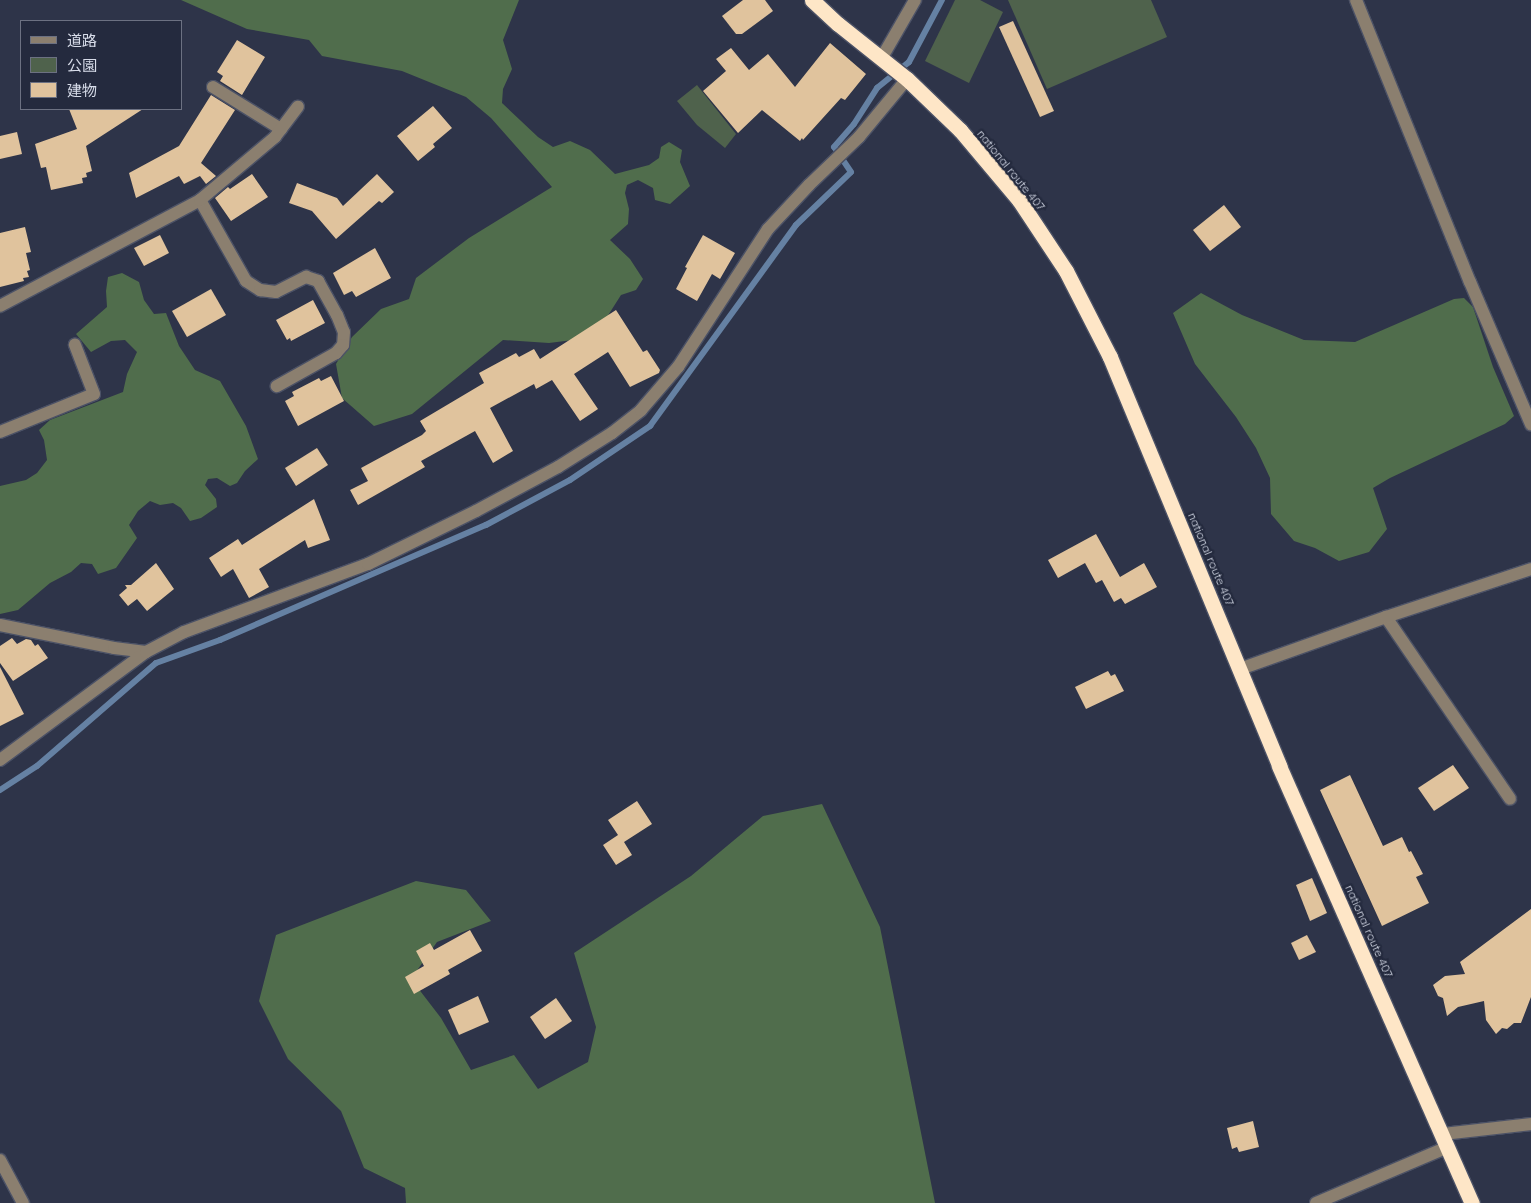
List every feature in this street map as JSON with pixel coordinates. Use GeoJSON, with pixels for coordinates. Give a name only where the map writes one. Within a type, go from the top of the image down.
{"type":"FeatureCollection","features":[{"type":"Feature","properties":{"kind":"highway","name":"national route 407"},"geometry":{"type":"LineString","coordinates":[[812,0],[907,80],[960,130],[1008,186],[1066,271],[1110,357],[1279,766],[1472,1203]]}},
{"type":"Feature","properties":{"kind":"street"},"geometry":{"type":"LineString","coordinates":[[881,59],[915,0]]}},
{"type":"Feature","properties":{"kind":"street"},"geometry":{"type":"LineString","coordinates":[[1356,0],[1470,282],[1531,424]]}},
{"type":"Feature","properties":{"kind":"street"},"geometry":{"type":"LineString","coordinates":[[0,760],[146,652],[184,632],[368,564],[476,511],[558,467],[612,432],[640,410],[678,367],[768,229],[809,185],[859,137],[907,80]]}},
{"type":"Feature","properties":{"kind":"street"},"geometry":{"type":"LineString","coordinates":[[213,87],[281,128]]}},
{"type":"Feature","properties":{"kind":"street"},"geometry":{"type":"LineString","coordinates":[[0,306],[200,200],[275,137],[298,106]]}},
{"type":"Feature","properties":{"kind":"street"},"geometry":{"type":"LineString","coordinates":[[200,200],[246,281],[260,290],[276,292],[306,277],[318,281],[337,315],[344,332],[343,345],[277,386]]}},
{"type":"Feature","properties":{"kind":"street"},"geometry":{"type":"LineString","coordinates":[[0,432],[94,394],[75,345]]}},
{"type":"Feature","properties":{"kind":"street"},"geometry":{"type":"LineString","coordinates":[[1240,669],[1386,617],[1531,569]]}},
{"type":"Feature","properties":{"kind":"street"},"geometry":{"type":"LineString","coordinates":[[1386,617],[1510,799]]}},
{"type":"Feature","properties":{"kind":"street"},"geometry":{"type":"LineString","coordinates":[[0,625],[114,648],[146,652]]}},
{"type":"Feature","properties":{"kind":"street"},"geometry":{"type":"LineString","coordinates":[[1316,1203],[1445,1140],[1531,1124]]}},
{"type":"Feature","properties":{"kind":"street"},"geometry":{"type":"LineString","coordinates":[[0,1160],[23,1203]]}},
{"type":"Feature","properties":{"kind":"green space"},"geometry":{"type":"Polygon","coordinates":[[[181,0],[519,0],[503,40],[512,69],[503,89],[502,103],[538,137],[553,147],[570,141],[590,150],[615,174],[649,165],[659,158],[661,147],[669,142],[682,150],[680,162],[690,186],[670,204],[655,200],[653,188],[638,180],[627,185],[625,193],[629,209],[628,224],[610,240],[630,259],[643,279],[636,290],[621,295],[607,317],[581,339],[549,343],[503,340],[412,414],[374,426],[342,398],[336,364],[352,337],[381,309],[409,299],[416,278],[469,238],[552,187],[491,118],[466,97],[402,71],[322,56],[309,40],[247,29],[181,0]]]}},
{"type":"Feature","properties":{"kind":"green space"},"geometry":{"type":"Polygon","coordinates":[[[955,0],[980,0],[1003,12],[969,83],[925,61],[955,0]]]}},
{"type":"Feature","properties":{"kind":"green space"},"geometry":{"type":"Polygon","coordinates":[[[1008,0],[1151,0],[1167,37],[1047,89],[1008,0]]]}},
{"type":"Feature","properties":{"kind":"green space"},"geometry":{"type":"Polygon","coordinates":[[[697,85],[736,134],[725,148],[697,125],[677,101],[697,85]]]}},
{"type":"Feature","properties":{"kind":"green space"},"geometry":{"type":"Polygon","coordinates":[[[122,273],[139,282],[144,300],[154,314],[166,313],[179,346],[195,370],[220,381],[246,426],[258,459],[245,471],[237,483],[230,486],[217,478],[208,479],[205,485],[216,499],[217,507],[201,518],[190,521],[181,508],[173,503],[160,505],[150,501],[138,511],[129,525],[137,538],[116,568],[98,574],[92,564],[81,563],[71,572],[50,583],[18,610],[0,614],[0,486],[26,480],[37,473],[47,460],[44,440],[39,430],[50,420],[123,392],[127,374],[137,352],[125,340],[111,341],[91,352],[76,334],[107,307],[106,291],[108,277],[122,273]]]}},
{"type":"Feature","properties":{"kind":"green space"},"geometry":{"type":"Polygon","coordinates":[[[1201,293],[1242,315],[1304,340],[1355,342],[1454,299],[1464,298],[1473,307],[1493,367],[1514,416],[1505,424],[1390,478],[1373,488],[1387,529],[1369,552],[1339,561],[1315,548],[1294,541],[1271,514],[1270,478],[1256,448],[1236,417],[1195,364],[1173,313],[1201,293]]]}},
{"type":"Feature","properties":{"kind":"green space"},"geometry":{"type":"Polygon","coordinates":[[[822,804],[880,927],[935,1203],[406,1203],[405,1188],[364,1168],[341,1111],[288,1059],[259,1001],[276,935],[416,881],[466,890],[491,921],[437,942],[411,979],[441,1018],[471,1070],[514,1055],[538,1089],[588,1062],[596,1027],[574,953],[691,876],[763,816],[822,804]]]}},
{"type":"Feature","properties":{"kind":"building"},"geometry":{"type":"Polygon","coordinates":[[[743,0],[765,0],[773,11],[742,34],[736,34],[722,16],[743,0]]]}},
{"type":"Feature","properties":{"kind":"building"},"geometry":{"type":"Polygon","coordinates":[[[1013,21],[1054,111],[1040,117],[999,27],[1013,21]]]}},
{"type":"Feature","properties":{"kind":"building"},"geometry":{"type":"Polygon","coordinates":[[[237,40],[265,57],[242,95],[220,81],[223,76],[217,72],[237,40]]]}},
{"type":"Feature","properties":{"kind":"building"},"geometry":{"type":"Polygon","coordinates":[[[830,43],[866,74],[845,100],[841,98],[803,140],[802,138],[800,141],[762,110],[738,133],[703,91],[726,71],[716,59],[731,48],[749,70],[768,54],[795,87],[830,43]]]}},
{"type":"Feature","properties":{"kind":"building"},"geometry":{"type":"Polygon","coordinates":[[[211,95],[235,110],[201,163],[216,176],[206,184],[200,176],[184,184],[179,176],[136,198],[129,173],[179,146],[211,95]]]}},
{"type":"Feature","properties":{"kind":"building"},"geometry":{"type":"Polygon","coordinates":[[[433,106],[452,128],[433,144],[435,147],[418,161],[397,136],[433,106]]]}},
{"type":"Feature","properties":{"kind":"building"},"geometry":{"type":"Polygon","coordinates":[[[69,110],[141,110],[86,146],[92,171],[86,173],[87,177],[82,178],[83,183],[51,190],[46,167],[41,168],[35,144],[77,129],[69,110]]]}},
{"type":"Feature","properties":{"kind":"building"},"geometry":{"type":"Polygon","coordinates":[[[17,132],[22,154],[0,159],[0,136],[17,132]]]}},
{"type":"Feature","properties":{"kind":"building"},"geometry":{"type":"Polygon","coordinates":[[[252,174],[268,197],[231,221],[215,198],[228,187],[230,189],[252,174]]]}},
{"type":"Feature","properties":{"kind":"building"},"geometry":{"type":"Polygon","coordinates":[[[377,174],[394,192],[382,203],[379,201],[336,239],[312,211],[289,203],[297,183],[337,198],[343,206],[377,174]]]}},
{"type":"Feature","properties":{"kind":"building"},"geometry":{"type":"Polygon","coordinates":[[[1224,205],[1241,227],[1210,251],[1193,230],[1224,205]]]}},
{"type":"Feature","properties":{"kind":"building"},"geometry":{"type":"Polygon","coordinates":[[[25,227],[31,252],[26,253],[30,270],[27,271],[29,277],[23,278],[24,281],[0,287],[0,233],[25,227]]]}},
{"type":"Feature","properties":{"kind":"building"},"geometry":{"type":"Polygon","coordinates":[[[160,235],[169,253],[144,266],[134,248],[160,235]]]}},
{"type":"Feature","properties":{"kind":"building"},"geometry":{"type":"Polygon","coordinates":[[[703,235],[735,253],[720,279],[712,274],[697,301],[676,289],[687,268],[685,267],[703,235]]]}},
{"type":"Feature","properties":{"kind":"building"},"geometry":{"type":"Polygon","coordinates":[[[375,248],[391,278],[356,297],[352,291],[344,295],[333,273],[375,248]]]}},
{"type":"Feature","properties":{"kind":"building"},"geometry":{"type":"Polygon","coordinates":[[[211,289],[226,315],[187,337],[172,311],[211,289]]]}},
{"type":"Feature","properties":{"kind":"building"},"geometry":{"type":"Polygon","coordinates":[[[313,300],[325,323],[291,341],[290,338],[287,340],[276,320],[313,300]]]}},
{"type":"Feature","properties":{"kind":"building"},"geometry":{"type":"Polygon","coordinates":[[[616,310],[643,352],[647,350],[660,370],[659,373],[630,387],[608,352],[574,374],[598,409],[580,421],[552,380],[536,389],[534,384],[490,408],[513,451],[493,463],[475,431],[421,461],[425,467],[358,505],[350,490],[368,481],[361,468],[422,435],[426,431],[420,421],[484,383],[479,373],[516,353],[519,357],[534,349],[540,359],[616,310]]]}},
{"type":"Feature","properties":{"kind":"building"},"geometry":{"type":"Polygon","coordinates":[[[331,376],[344,401],[298,426],[285,401],[294,396],[292,392],[319,378],[321,381],[331,376]]]}},
{"type":"Feature","properties":{"kind":"building"},"geometry":{"type":"Polygon","coordinates":[[[317,448],[328,465],[296,486],[285,468],[317,448]]]}},
{"type":"Feature","properties":{"kind":"building"},"geometry":{"type":"Polygon","coordinates":[[[314,499],[330,540],[308,548],[305,540],[259,569],[269,587],[249,598],[233,569],[221,577],[209,558],[238,539],[242,545],[314,499]]]}},
{"type":"Feature","properties":{"kind":"building"},"geometry":{"type":"Polygon","coordinates":[[[1096,534],[1120,577],[1144,563],[1157,587],[1125,604],[1121,598],[1114,602],[1102,580],[1096,583],[1085,563],[1058,578],[1048,560],[1096,534]]]}},
{"type":"Feature","properties":{"kind":"building"},"geometry":{"type":"Polygon","coordinates":[[[156,563],[174,589],[147,611],[137,599],[128,606],[119,595],[127,588],[125,585],[131,585],[156,563]]]}},
{"type":"Feature","properties":{"kind":"building"},"geometry":{"type":"Polygon","coordinates":[[[12,638],[17,644],[26,639],[31,640],[35,646],[38,644],[48,658],[13,681],[0,663],[0,646],[12,638]]]}},
{"type":"Feature","properties":{"kind":"building"},"geometry":{"type":"Polygon","coordinates":[[[0,667],[24,714],[0,726],[0,667]]]}},
{"type":"Feature","properties":{"kind":"building"},"geometry":{"type":"Polygon","coordinates":[[[1108,671],[1111,676],[1115,674],[1124,691],[1086,709],[1075,687],[1108,671]]]}},
{"type":"Feature","properties":{"kind":"building"},"geometry":{"type":"Polygon","coordinates":[[[1453,765],[1469,788],[1434,811],[1418,788],[1453,765]]]}},
{"type":"Feature","properties":{"kind":"building"},"geometry":{"type":"Polygon","coordinates":[[[1350,775],[1383,846],[1402,837],[1423,874],[1416,877],[1429,903],[1382,926],[1320,790],[1350,775]]]}},
{"type":"Feature","properties":{"kind":"building"},"geometry":{"type":"Polygon","coordinates":[[[637,801],[652,824],[624,842],[632,855],[616,865],[603,845],[618,835],[608,820],[637,801]]]}},
{"type":"Feature","properties":{"kind":"building"},"geometry":{"type":"Polygon","coordinates":[[[1312,878],[1327,913],[1310,921],[1296,885],[1312,878]]]}},
{"type":"Feature","properties":{"kind":"building"},"geometry":{"type":"Polygon","coordinates":[[[1531,909],[1531,997],[1521,1023],[1514,1023],[1507,1029],[1502,1028],[1496,1034],[1486,1020],[1484,1001],[1458,1007],[1447,1016],[1443,998],[1438,996],[1433,985],[1445,976],[1465,974],[1460,962],[1531,909]]]}},
{"type":"Feature","properties":{"kind":"building"},"geometry":{"type":"Polygon","coordinates":[[[470,930],[482,951],[448,970],[450,974],[414,994],[405,977],[424,966],[416,951],[430,943],[434,950],[470,930]]]}},
{"type":"Feature","properties":{"kind":"building"},"geometry":{"type":"Polygon","coordinates":[[[1307,935],[1316,952],[1299,960],[1291,943],[1307,935]]]}},
{"type":"Feature","properties":{"kind":"building"},"geometry":{"type":"Polygon","coordinates":[[[478,996],[489,1022],[459,1035],[448,1010],[478,996]]]}},
{"type":"Feature","properties":{"kind":"building"},"geometry":{"type":"Polygon","coordinates":[[[556,998],[572,1021],[545,1039],[530,1017],[556,998]]]}},
{"type":"Feature","properties":{"kind":"building"},"geometry":{"type":"Polygon","coordinates":[[[1253,1121],[1259,1147],[1239,1152],[1237,1147],[1232,1149],[1227,1128],[1253,1121]]]}},
{"type":"Feature","properties":{"kind":"waterway"},"geometry":{"type":"LineString","coordinates":[[0,790],[37,766],[156,663],[220,640],[486,525],[570,480],[650,426],[796,225],[851,172],[834,147],[854,124],[877,88],[909,62],[942,0]]}}]}
